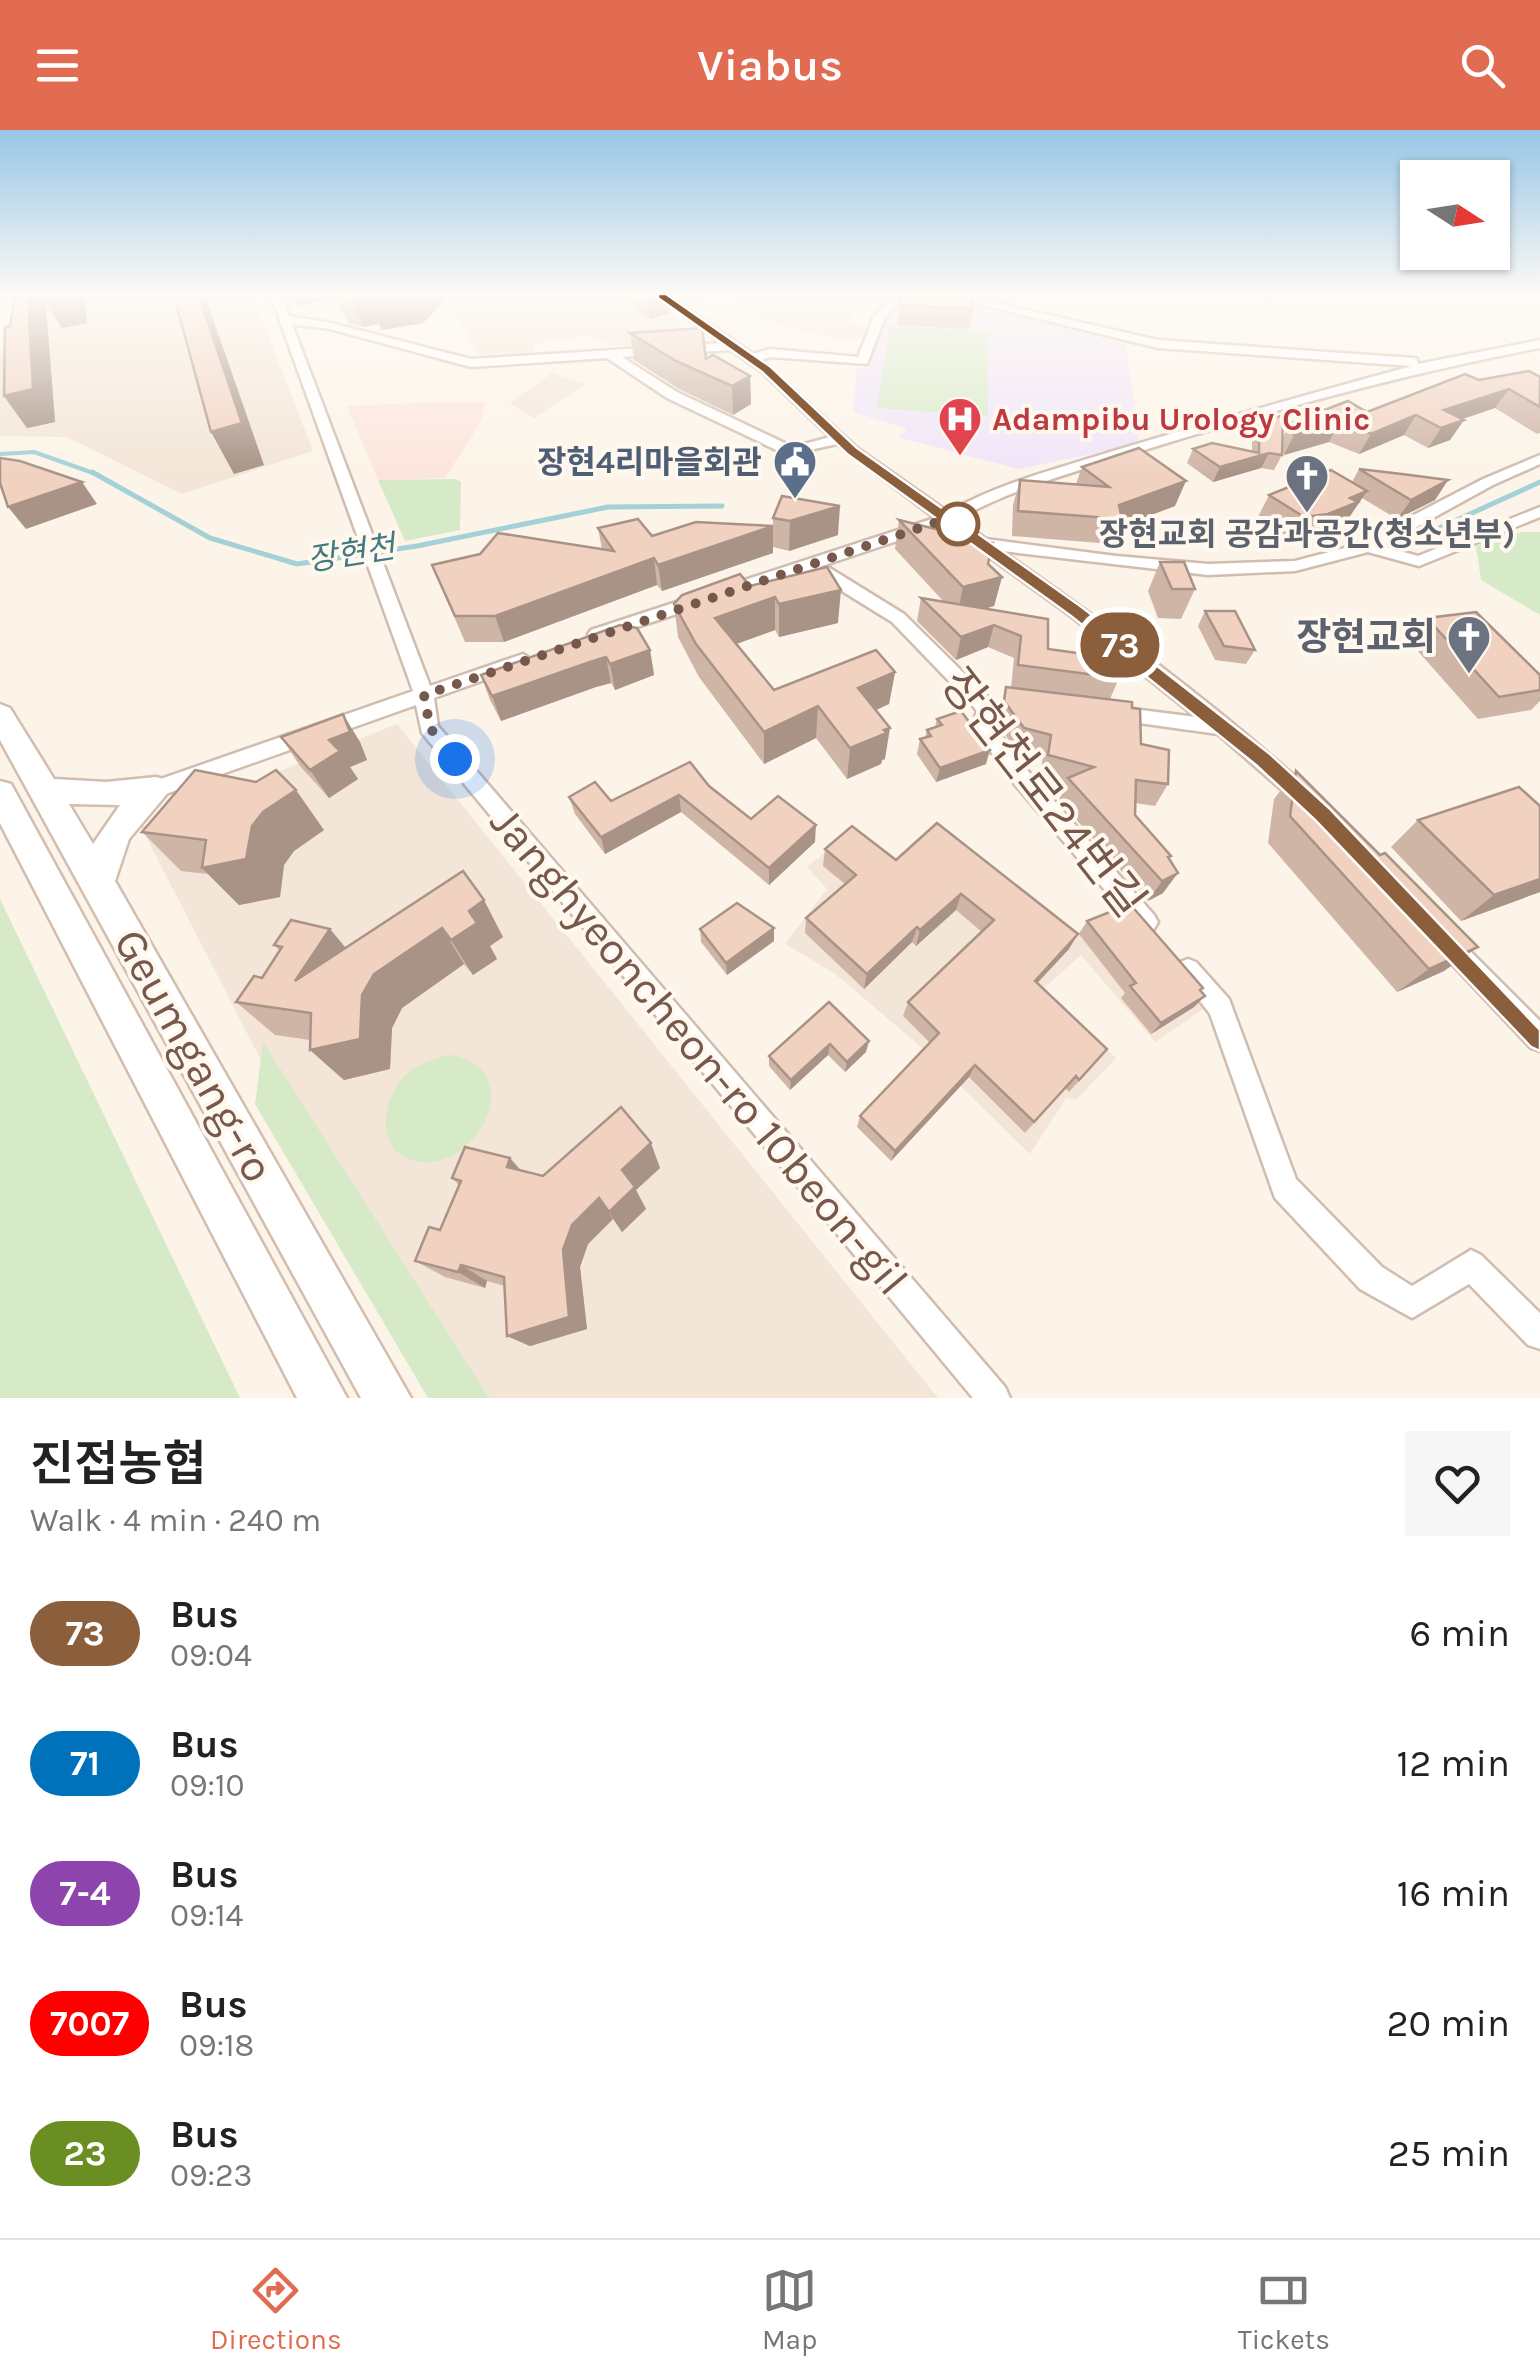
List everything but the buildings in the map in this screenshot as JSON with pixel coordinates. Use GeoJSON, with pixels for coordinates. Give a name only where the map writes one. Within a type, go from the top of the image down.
{"type":"FeatureCollection","features":[{"type":"Feature","properties":{"kind":"main road","name":"Geumgang-ro"},"geometry":{"type":"LineString","coordinates":[[0,715],[387,1398]]}},
{"type":"Feature","properties":{"kind":"main road"},"geometry":{"type":"LineString","coordinates":[[45,790],[106,794],[156,789]]}},
{"type":"Feature","properties":{"kind":"main road"},"geometry":{"type":"LineString","coordinates":[[98,882],[102,853],[118,826],[156,789]]}},
{"type":"Feature","properties":{"kind":"main road","name":"Geumgang-ro"},"geometry":{"type":"LineString","coordinates":[[0,792],[323,1398]]}},
{"type":"Feature","properties":{"kind":"street","name":"Janghyeoncheon-ro 10beon-gil"},"geometry":{"type":"LineString","coordinates":[[298,355],[424,695],[430,728],[994,1398]]}},
{"type":"Feature","properties":{"kind":"street"},"geometry":{"type":"LineString","coordinates":[[441,355],[471,363],[591,355]]}},
{"type":"Feature","properties":{"kind":"street"},"geometry":{"type":"LineString","coordinates":[[611,355],[672,395],[792,452],[839,439]]}},
{"type":"Feature","properties":{"kind":"street"},"geometry":{"type":"LineString","coordinates":[[745,355],[839,439],[985,544],[1224,727],[1322,814]]}},
{"type":"Feature","properties":{"kind":"street"},"geometry":{"type":"LineString","coordinates":[[751,359],[763,355]]}},
{"type":"Feature","properties":{"kind":"street"},"geometry":{"type":"LineString","coordinates":[[795,355],[863,361],[865,355]]}},
{"type":"Feature","properties":{"kind":"street"},"geometry":{"type":"LineString","coordinates":[[1290,355],[1406,365],[1483,355]]}},
{"type":"Feature","properties":{"kind":"street"},"geometry":{"type":"LineString","coordinates":[[570,644],[949,518],[986,497],[1032,481],[1406,365]]}},
{"type":"Feature","properties":{"kind":"street"},"geometry":{"type":"LineString","coordinates":[[985,544],[1216,570],[1298,566],[1366,546],[1505,472],[1540,460]]}},
{"type":"Feature","properties":{"kind":"street"},"geometry":{"type":"LineString","coordinates":[[1366,546],[1419,561],[1540,512]]}},
{"type":"Feature","properties":{"kind":"street","name":"장현천로24번길"},"geometry":{"type":"LineString","coordinates":[[813,563],[838,588],[886,609],[908,627],[956,680],[986,695],[987,711],[982,725],[1012,768],[1220,1007],[1285,1188],[1371,1278],[1412,1303],[1471,1265],[1538,1334]]}},
{"type":"Feature","properties":{"kind":"street"},"geometry":{"type":"LineString","coordinates":[[156,789],[533,656]]}},
{"type":"Feature","properties":{"kind":"street"},"geometry":{"type":"LineString","coordinates":[[1102,712],[1224,727]]}},
{"type":"Feature","properties":{"kind":"street"},"geometry":{"type":"LineString","coordinates":[[1430,924],[1540,1039]]}},
{"type":"Feature","properties":{"kind":"shaded area"},"geometry":{"type":"Polygon","coordinates":[[[0,355],[276,355],[313,451],[182,494],[67,437],[0,436],[0,355]]]}},
{"type":"Feature","properties":{"kind":"shaded area"},"geometry":{"type":"Polygon","coordinates":[[[872,355],[1127,355],[1140,444],[1018,469],[898,437],[907,429],[853,412],[857,368],[868,368],[872,355]]]}},
{"type":"Feature","properties":{"kind":"shaded area"},"geometry":{"type":"Polygon","coordinates":[[[552,373],[585,384],[534,418],[510,403],[552,373]]]}},
{"type":"Feature","properties":{"kind":"shaded area"},"geometry":{"type":"Polygon","coordinates":[[[485,402],[482,420],[445,478],[378,480],[347,406],[485,402]]]}},
{"type":"Feature","properties":{"kind":"shaded area"},"geometry":{"type":"Polygon","coordinates":[[[397,724],[938,1398],[445,1398],[354,1241],[141,827],[397,724]]]}},
{"type":"Feature","properties":{"kind":"shaded area"},"geometry":{"type":"Polygon","coordinates":[[[937,824],[1066,939],[1124,905],[1208,1006],[1155,1042],[1081,955],[1044,988],[1116,1058],[1077,1099],[1066,1098],[1030,1154],[912,1039],[834,973],[785,944],[827,889],[807,867],[849,834],[893,861],[937,824]]]}},
{"type":"Feature","properties":{"kind":"green space"},"geometry":{"type":"Polygon","coordinates":[[[885,355],[988,355],[988,416],[877,408],[885,355]]]}},
{"type":"Feature","properties":{"kind":"green space"},"geometry":{"type":"Polygon","coordinates":[[[378,480],[461,482],[460,530],[405,541],[378,480]]]}},
{"type":"Feature","properties":{"kind":"green space"},"geometry":{"type":"Polygon","coordinates":[[[1522,532],[1540,532],[1540,615],[1481,580],[1476,546],[1522,532]]]}},
{"type":"Feature","properties":{"kind":"green space"},"geometry":{"type":"Polygon","coordinates":[[[0,899],[240,1398],[0,1398],[0,899]]]}},
{"type":"Feature","properties":{"kind":"green space"},"geometry":{"type":"Polygon","coordinates":[[[263,1042],[489,1398],[428,1398],[255,1104],[263,1042]]]}},
{"type":"Feature","properties":{"kind":"green space"},"geometry":{"type":"Polygon","coordinates":[[[451,1055],[476,1065],[489,1081],[491,1102],[484,1123],[471,1142],[452,1156],[430,1162],[407,1158],[390,1143],[387,1132],[391,1097],[413,1069],[451,1055]]]}},
{"type":"Feature","properties":{"kind":"waterway","name":"장현천"},"geometry":{"type":"LineString","coordinates":[[0,454],[34,452],[95,474]]}},
{"type":"Feature","properties":{"kind":"waterway","name":"장현천"},"geometry":{"type":"LineString","coordinates":[[95,474],[210,538],[297,564],[417,546],[608,507],[722,506]]}},
{"type":"Feature","properties":{"kind":"waterway","name":"장현천"},"geometry":{"type":"LineString","coordinates":[[1402,545],[1540,482]]}},
{"type":"Feature","properties":{"kind":"bus line","name":"73"},"geometry":{"type":"LineString","coordinates":[[745,355],[852,451],[1077,612],[1263,759],[1322,814],[1540,1039]]}},
{"type":"Feature","properties":{"kind":"place","name":"Adampibu Urology Clinic"},"geometry":{"type":"Point","coordinates":[960,457]}},
{"type":"Feature","properties":{"kind":"place","name":"장현4리마을회관"},"geometry":{"type":"Point","coordinates":[795,500]}},
{"type":"Feature","properties":{"kind":"place","name":"장현교회 공감과공간(청소년부)"},"geometry":{"type":"Point","coordinates":[1307,514]}},
{"type":"Feature","properties":{"kind":"place","name":"장현교회"},"geometry":{"type":"Point","coordinates":[1469,675]}},
{"type":"Feature","properties":{"kind":"route"},"geometry":{"type":"LineString","coordinates":[[455,759],[430,728],[424,695],[949,518],[958,524]]}}]}
